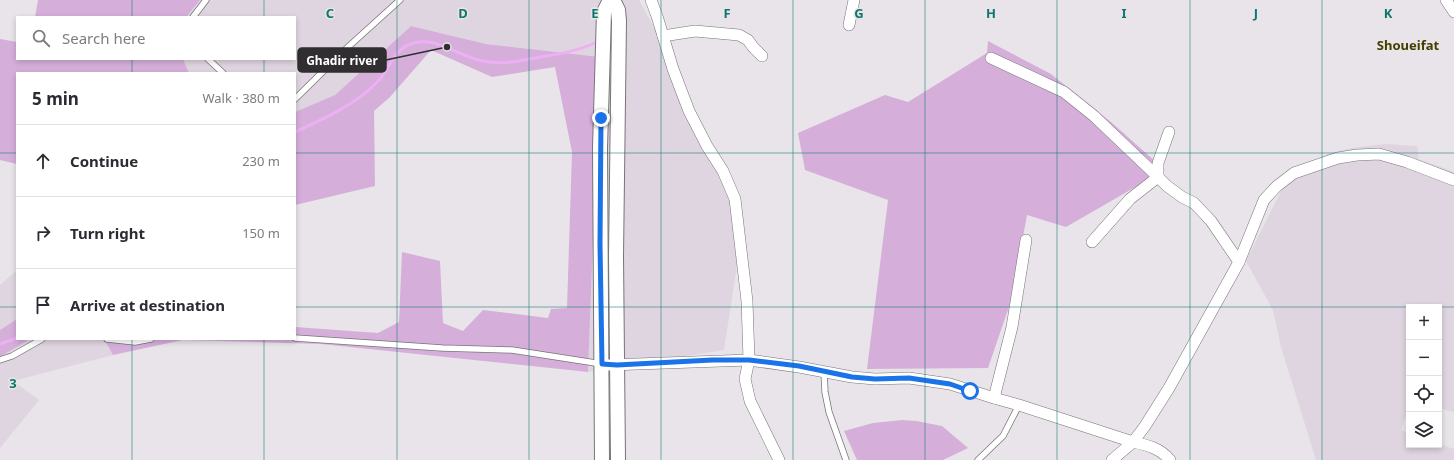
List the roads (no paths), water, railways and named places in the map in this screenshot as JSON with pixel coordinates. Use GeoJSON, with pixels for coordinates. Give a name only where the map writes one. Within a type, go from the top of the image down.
{"type":"FeatureCollection","features":[{"type":"Feature","properties":{"kind":"street"},"geometry":{"type":"LineString","coordinates":[[602,460],[600,148],[604,12],[610,0]]}},
{"type":"Feature","properties":{"kind":"street"},"geometry":{"type":"LineString","coordinates":[[613,0],[618,10],[619,21],[616,256],[618,460]]}},
{"type":"Feature","properties":{"kind":"street"},"geometry":{"type":"LineString","coordinates":[[651,0],[664,36],[673,69],[689,111],[707,146],[723,171],[734,199],[747,301],[749,360],[745,379],[750,402],[779,460]]}},
{"type":"Feature","properties":{"kind":"street"},"geometry":{"type":"LineString","coordinates":[[849,25],[854,0]]}},
{"type":"Feature","properties":{"kind":"street"},"geometry":{"type":"LineString","coordinates":[[1446,0],[1454,12]]}},
{"type":"Feature","properties":{"kind":"street"},"geometry":{"type":"LineString","coordinates":[[664,36],[695,31],[739,35],[748,40],[762,56]]}},
{"type":"Feature","properties":{"kind":"street"},"geometry":{"type":"LineString","coordinates":[[991,58],[1064,92],[1094,116],[1167,186],[1182,197],[1194,203],[1211,221],[1239,262]]}},
{"type":"Feature","properties":{"kind":"street"},"geometry":{"type":"LineString","coordinates":[[1158,177],[1158,163],[1169,132]]}},
{"type":"Feature","properties":{"kind":"street"},"geometry":{"type":"LineString","coordinates":[[1112,460],[1133,442],[1169,388],[1239,262],[1264,200],[1277,186],[1294,173],[1338,158],[1357,154],[1379,154],[1406,162],[1454,180]]}},
{"type":"Feature","properties":{"kind":"street"},"geometry":{"type":"LineString","coordinates":[[1092,242],[1130,199],[1158,177]]}},
{"type":"Feature","properties":{"kind":"street"},"geometry":{"type":"LineString","coordinates":[[994,398],[1012,327],[1026,240]]}},
{"type":"Feature","properties":{"kind":"street"},"geometry":{"type":"LineString","coordinates":[[602,364],[617,365],[712,360],[749,360],[799,366],[852,377],[875,379],[909,378],[950,384],[1019,404],[1148,446],[1161,451],[1170,460]]}},
{"type":"Feature","properties":{"kind":"lane"},"geometry":{"type":"LineString","coordinates":[[194,16],[206,0]]}},
{"type":"Feature","properties":{"kind":"lane"},"geometry":{"type":"LineString","coordinates":[[296,98],[348,47],[400,0]]}},
{"type":"Feature","properties":{"kind":"lane"},"geometry":{"type":"LineString","coordinates":[[209,60],[222,72]]}},
{"type":"Feature","properties":{"kind":"lane"},"geometry":{"type":"LineString","coordinates":[[296,338],[442,348],[512,350],[602,364]]}},
{"type":"Feature","properties":{"kind":"lane"},"geometry":{"type":"LineString","coordinates":[[0,360],[12,356],[40,340]]}},
{"type":"Feature","properties":{"kind":"lane"},"geometry":{"type":"LineString","coordinates":[[116,340],[135,342],[146,340]]}},
{"type":"Feature","properties":{"kind":"lane"},"geometry":{"type":"LineString","coordinates":[[824,372],[825,392],[829,412],[846,460]]}},
{"type":"Feature","properties":{"kind":"lane"},"geometry":{"type":"LineString","coordinates":[[978,460],[1003,436],[1019,404]]}},
{"type":"Feature","properties":{"kind":"waterway"},"geometry":{"type":"LineString","coordinates":[[296,132],[335,113],[363,95],[380,79],[400,50],[408,45],[418,42],[437,44],[474,59],[497,63],[519,61],[561,53],[595,43]]}},
{"type":"Feature","properties":{"kind":"waterway"},"geometry":{"type":"LineString","coordinates":[[0,344],[16,338]]}},
{"type":"Feature","properties":{"kind":"place","name":"Ghadir river"},"geometry":{"type":"Point","coordinates":[447,47]}},
{"type":"Feature","properties":{"kind":"district","name":"Shoueifat"},"geometry":{"type":"Point","coordinates":[1408,45]}}]}
